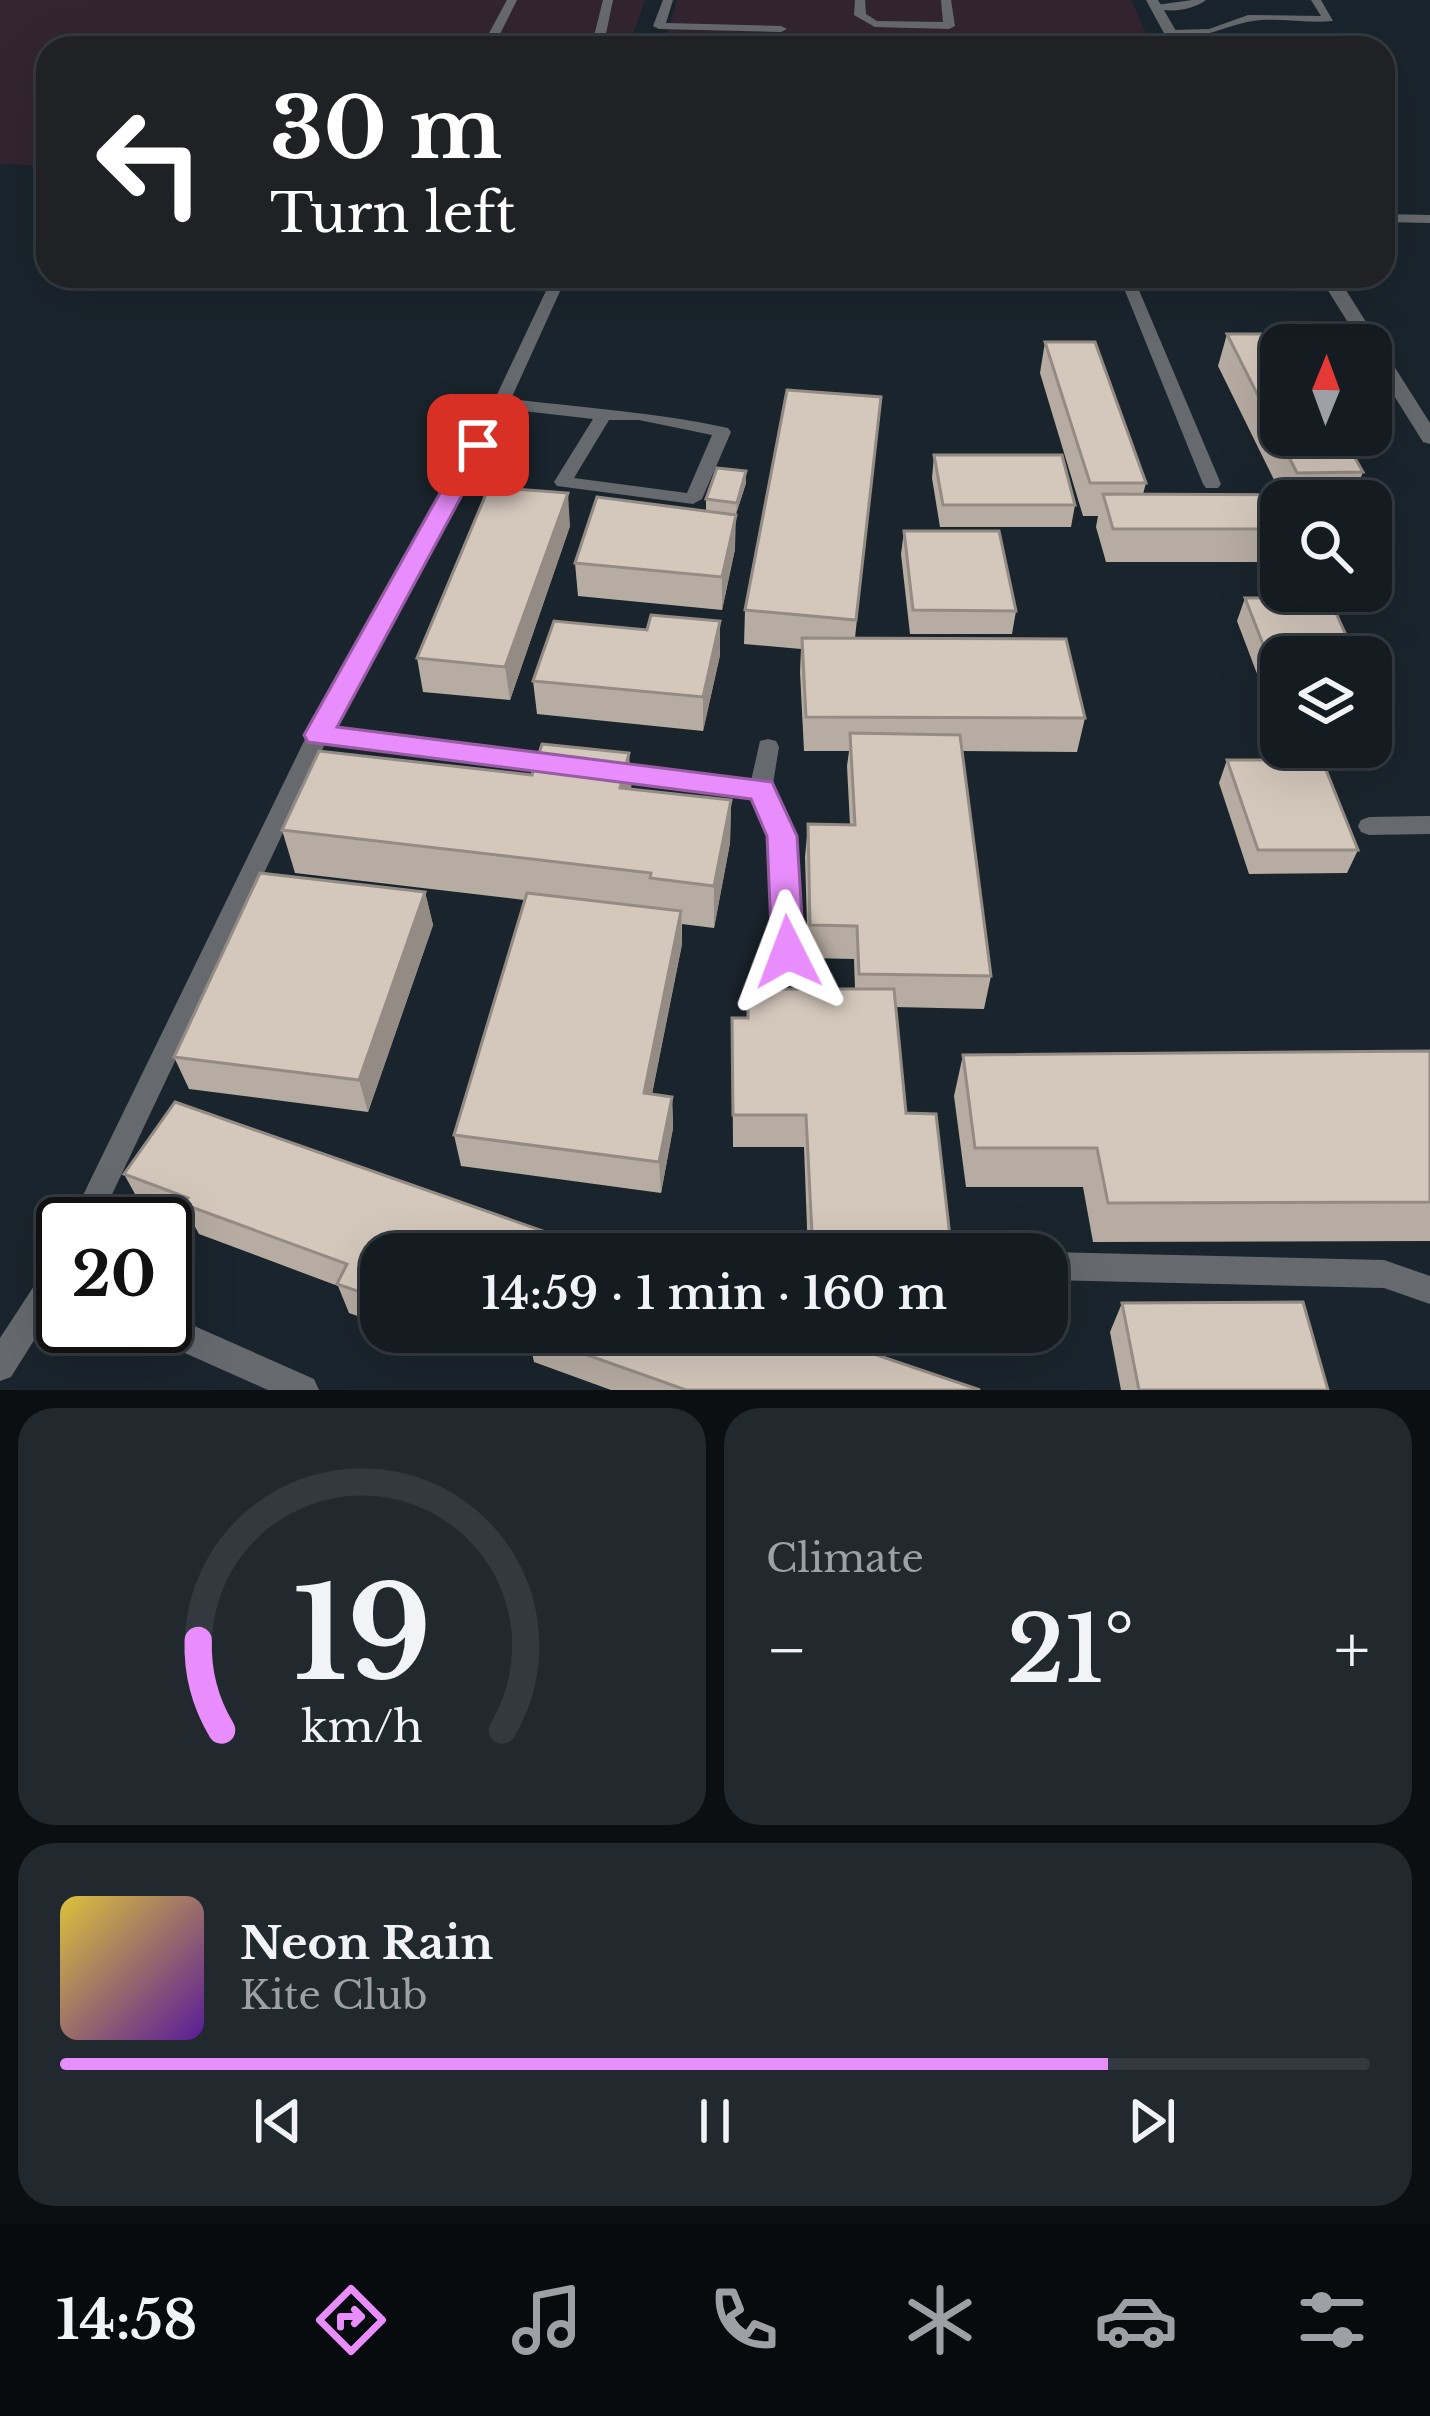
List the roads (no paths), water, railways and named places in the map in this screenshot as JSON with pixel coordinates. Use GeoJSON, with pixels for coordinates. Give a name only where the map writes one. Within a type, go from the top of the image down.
{"type":"FeatureCollection","features":[{"type":"Feature","properties":{"kind":"street"},"geometry":{"type":"LineString","coordinates":[[1153,3],[1172,36]]}},
{"type":"Feature","properties":{"kind":"street"},"geometry":{"type":"LineString","coordinates":[[1336,288],[1430,438]]}},
{"type":"Feature","properties":{"kind":"lane"},"geometry":{"type":"LineString","coordinates":[[493,36],[512,0]]}},
{"type":"Feature","properties":{"kind":"lane"},"geometry":{"type":"LineString","coordinates":[[600,36],[608,0]]}},
{"type":"Feature","properties":{"kind":"lane"},"geometry":{"type":"LineString","coordinates":[[668,0],[659,26],[781,29]]}},
{"type":"Feature","properties":{"kind":"lane"},"geometry":{"type":"LineString","coordinates":[[860,0],[860,15],[875,24],[949,26],[946,0]]}},
{"type":"Feature","properties":{"kind":"lane"},"geometry":{"type":"LineString","coordinates":[[1170,33],[1210,32],[1248,18],[1329,19],[1316,0]]}},
{"type":"Feature","properties":{"kind":"lane"},"geometry":{"type":"LineString","coordinates":[[1153,3],[1194,3],[1210,32]]}},
{"type":"Feature","properties":{"kind":"lane"},"geometry":{"type":"LineString","coordinates":[[1395,218],[1430,219]]}},
{"type":"Feature","properties":{"kind":"lane"},"geometry":{"type":"LineString","coordinates":[[96,1197],[318,735],[501,403],[554,288]]}},
{"type":"Feature","properties":{"kind":"lane"},"geometry":{"type":"LineString","coordinates":[[1131,288],[1212,484]]}},
{"type":"Feature","properties":{"kind":"lane"},"geometry":{"type":"LineString","coordinates":[[501,403],[639,415],[722,432],[693,500],[563,482],[604,415]]}},
{"type":"Feature","properties":{"kind":"lane"},"geometry":{"type":"LineString","coordinates":[[318,735],[761,790]]}},
{"type":"Feature","properties":{"kind":"lane"},"geometry":{"type":"LineString","coordinates":[[768,747],[761,790],[782,836],[788,952]]}},
{"type":"Feature","properties":{"kind":"lane"},"geometry":{"type":"LineString","coordinates":[[1369,826],[1430,825]]}},
{"type":"Feature","properties":{"kind":"lane"},"geometry":{"type":"LineString","coordinates":[[1068,1266],[1384,1274],[1430,1290]]}},
{"type":"Feature","properties":{"kind":"lane"},"geometry":{"type":"LineString","coordinates":[[0,1366],[36,1313]]}},
{"type":"Feature","properties":{"kind":"lane"},"geometry":{"type":"LineString","coordinates":[[192,1340],[303,1390]]}}]}
